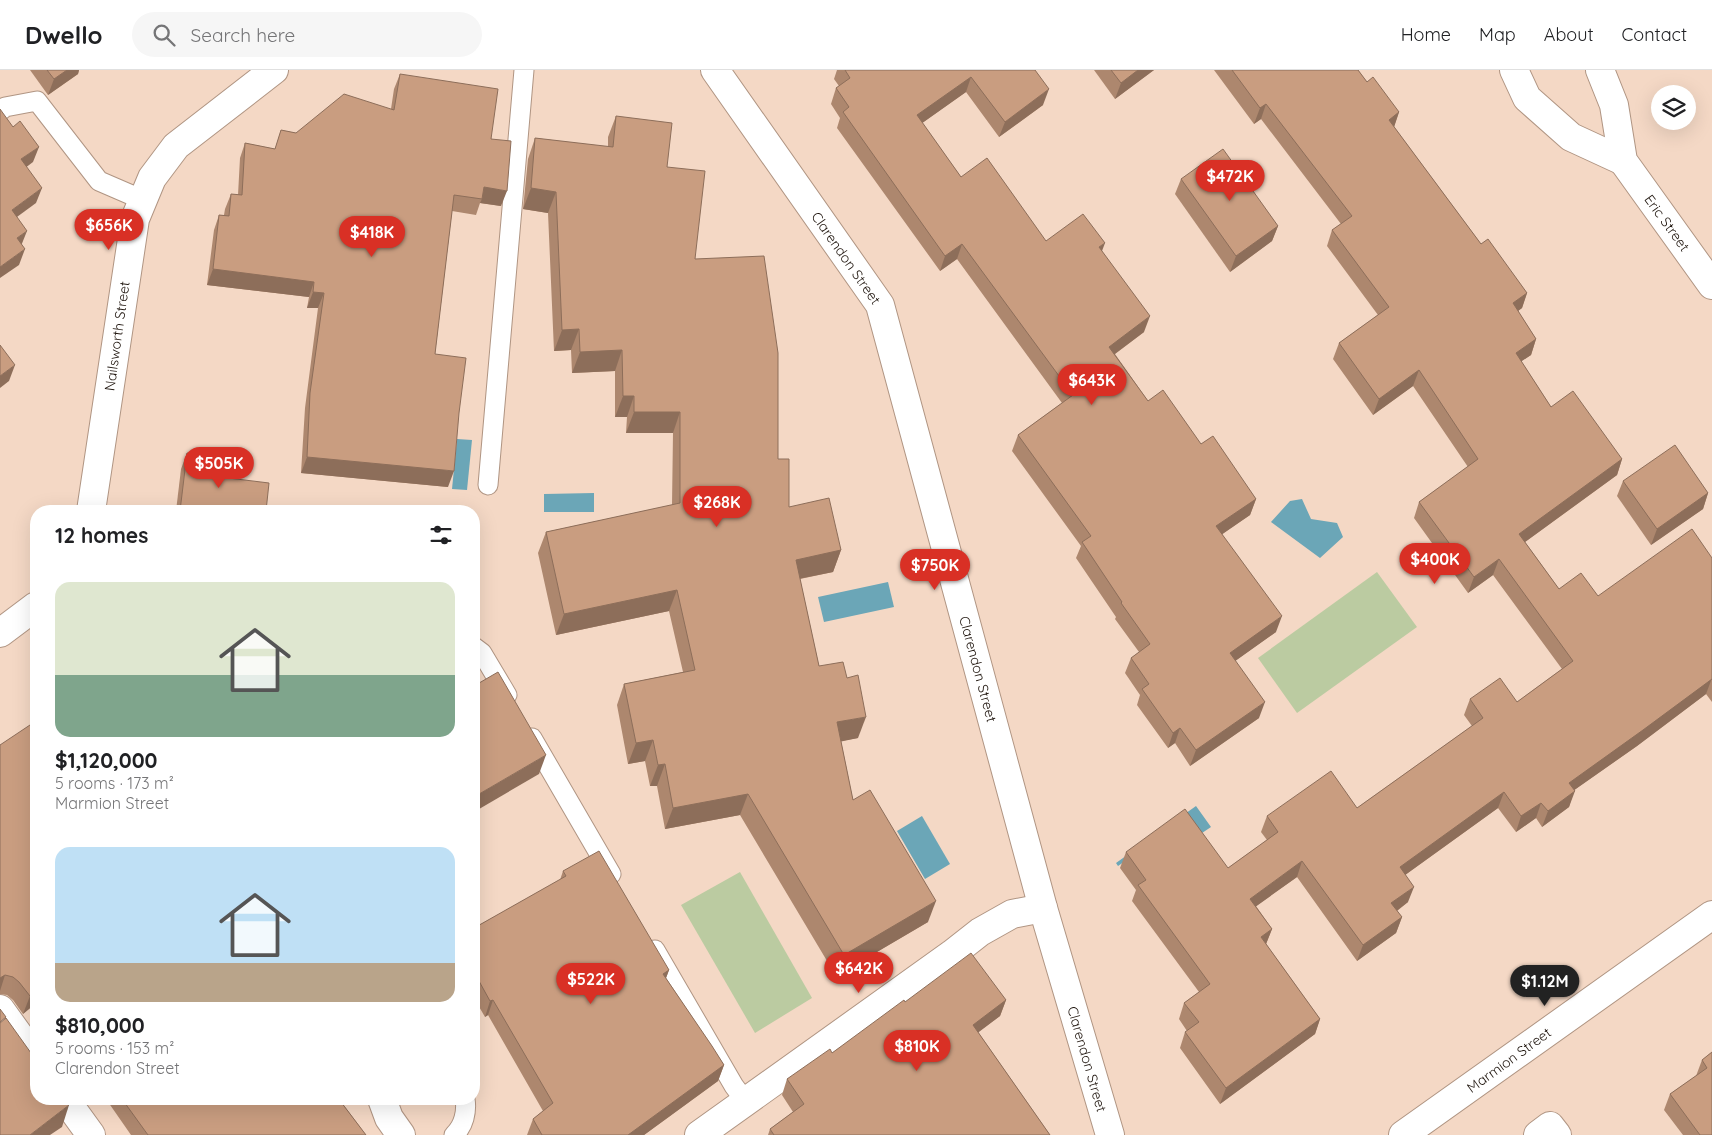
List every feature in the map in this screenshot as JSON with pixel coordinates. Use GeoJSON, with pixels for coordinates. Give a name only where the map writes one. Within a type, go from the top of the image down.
{"type":"FeatureCollection","features":[{"type":"Feature","properties":{"kind":"street","name":"Nailsworth Street"},"geometry":{"type":"LineString","coordinates":[[92,505],[135,219],[142,200],[152,178],[176,146],[274,70]]}},
{"type":"Feature","properties":{"kind":"street","name":"Clarendon Street"},"geometry":{"type":"LineString","coordinates":[[715,70],[880,306],[1043,908],[1110,1135]]}},
{"type":"Feature","properties":{"kind":"street","name":"Eric Street"},"geometry":{"type":"LineString","coordinates":[[1514,70],[1527,98],[1571,137],[1623,161]]}},
{"type":"Feature","properties":{"kind":"street","name":"Eric Street"},"geometry":{"type":"LineString","coordinates":[[1600,70],[1614,105],[1623,161],[1712,285]]}},
{"type":"Feature","properties":{"kind":"street"},"geometry":{"type":"LineString","coordinates":[[0,634],[30,614]]}},
{"type":"Feature","properties":{"kind":"street"},"geometry":{"type":"LineString","coordinates":[[699,1135],[980,932],[1012,914],[1043,908]]}},
{"type":"Feature","properties":{"kind":"street","name":"Marmion Street"},"geometry":{"type":"LineString","coordinates":[[1403,1135],[1712,914]]}},
{"type":"Feature","properties":{"kind":"street"},"geometry":{"type":"LineString","coordinates":[[0,1009],[30,1051]]}},
{"type":"Feature","properties":{"kind":"street"},"geometry":{"type":"LineString","coordinates":[[69,1105],[91,1135]]}},
{"type":"Feature","properties":{"kind":"street"},"geometry":{"type":"LineString","coordinates":[[384,1105],[389,1118],[401,1135]]}},
{"type":"Feature","properties":{"kind":"street"},"geometry":{"type":"LineString","coordinates":[[1538,1135],[1550,1126],[1557,1135]]}},
{"type":"Feature","properties":{"kind":"lane"},"geometry":{"type":"LineString","coordinates":[[488,485],[524,70]]}},
{"type":"Feature","properties":{"kind":"lane"},"geometry":{"type":"LineString","coordinates":[[0,111],[5,108],[37,101],[99,181],[142,200]]}},
{"type":"Feature","properties":{"kind":"lane"},"geometry":{"type":"LineString","coordinates":[[480,652],[620,890]]}},
{"type":"Feature","properties":{"kind":"lane"},"geometry":{"type":"LineString","coordinates":[[645,933],[734,1086],[746,1102]]}},
{"type":"Feature","properties":{"kind":"lane"},"geometry":{"type":"LineString","coordinates":[[454,1135],[459,1130],[467,1109],[466,1105]]}},
{"type":"Feature","properties":{"kind":"green space"},"geometry":{"type":"Polygon","coordinates":[[[1377,572],[1417,627],[1297,713],[1258,658],[1377,572]]]}},
{"type":"Feature","properties":{"kind":"green space"},"geometry":{"type":"Polygon","coordinates":[[[740,872],[812,998],[755,1033],[681,905],[740,872]]]}},
{"type":"Feature","properties":{"kind":"water"},"geometry":{"type":"Polygon","coordinates":[[[457,439],[472,440],[467,490],[452,489],[457,439]]]}},
{"type":"Feature","properties":{"kind":"water"},"geometry":{"type":"Polygon","coordinates":[[[594,493],[594,512],[544,512],[544,494],[594,493]]]}},
{"type":"Feature","properties":{"kind":"water"},"geometry":{"type":"Polygon","coordinates":[[[1302,499],[1311,519],[1337,523],[1343,537],[1320,558],[1271,522],[1290,501],[1302,499]]]}},
{"type":"Feature","properties":{"kind":"water"},"geometry":{"type":"Polygon","coordinates":[[[888,582],[894,607],[824,622],[818,597],[888,582]]]}},
{"type":"Feature","properties":{"kind":"water"},"geometry":{"type":"Polygon","coordinates":[[[1196,806],[1211,827],[1196,837],[1184,820],[1118,866],[1116,863],[1196,806]]]}},
{"type":"Feature","properties":{"kind":"water"},"geometry":{"type":"Polygon","coordinates":[[[922,816],[950,864],[925,879],[897,831],[922,816]]]}},
{"type":"Feature","properties":{"kind":"building"},"geometry":{"type":"Polygon","coordinates":[[[47,70],[67,70],[54,79],[47,70]]]}},
{"type":"Feature","properties":{"kind":"building"},"geometry":{"type":"Polygon","coordinates":[[[845,70],[1035,70],[1049,89],[1005,122],[971,77],[917,115],[961,177],[987,158],[1046,241],[1083,214],[1105,243],[1099,247],[1150,316],[1109,347],[1148,401],[1163,390],[1201,444],[1213,436],[1256,499],[1216,526],[1282,616],[1230,653],[1265,702],[1196,750],[1180,728],[1173,733],[1142,689],[1149,684],[1131,658],[1150,644],[1082,542],[1091,536],[1018,435],[1073,395],[962,244],[945,256],[843,112],[849,107],[836,88],[850,78],[845,70]]]}},
{"type":"Feature","properties":{"kind":"building"},"geometry":{"type":"Polygon","coordinates":[[[1111,70],[1138,70],[1121,83],[1111,70]]]}},
{"type":"Feature","properties":{"kind":"building"},"geometry":{"type":"Polygon","coordinates":[[[1232,70],[1358,70],[1367,82],[1373,77],[1399,112],[1389,120],[1481,244],[1488,239],[1527,293],[1513,303],[1536,339],[1516,353],[1551,407],[1573,391],[1622,459],[1519,534],[1559,589],[1581,573],[1598,596],[1692,529],[1712,558],[1712,679],[1569,783],[1575,791],[1548,811],[1541,803],[1521,816],[1504,792],[1400,867],[1414,887],[1391,903],[1402,917],[1363,945],[1302,861],[1250,899],[1272,929],[1261,937],[1320,1019],[1226,1088],[1185,1032],[1199,1022],[1184,1003],[1210,984],[1138,885],[1146,880],[1126,852],[1185,809],[1228,868],[1278,832],[1267,816],[1331,771],[1357,808],[1483,718],[1470,699],[1500,678],[1517,702],[1573,661],[1499,559],[1474,577],[1419,502],[1478,459],[1419,370],[1379,399],[1339,343],[1389,307],[1332,230],[1352,216],[1266,104],[1260,108],[1232,70]]]}},
{"type":"Feature","properties":{"kind":"building"},"geometry":{"type":"Polygon","coordinates":[[[400,74],[498,89],[491,139],[511,141],[507,191],[484,187],[482,199],[454,195],[435,354],[466,358],[454,471],[307,457],[310,393],[324,293],[313,292],[314,282],[213,269],[219,215],[229,216],[231,194],[242,195],[245,143],[275,149],[281,130],[296,133],[344,94],[394,110],[400,74]]]}},
{"type":"Feature","properties":{"kind":"building"},"geometry":{"type":"Polygon","coordinates":[[[0,109],[13,127],[20,121],[39,147],[21,159],[42,188],[12,210],[27,231],[17,238],[25,249],[0,267],[0,109]]]}},
{"type":"Feature","properties":{"kind":"building"},"geometry":{"type":"Polygon","coordinates":[[[616,116],[672,123],[667,167],[705,171],[695,259],[764,256],[778,353],[778,459],[789,459],[789,507],[829,498],[841,550],[796,560],[819,666],[843,662],[847,678],[858,675],[866,717],[837,722],[853,800],[870,790],[936,901],[844,955],[748,794],[673,808],[665,764],[658,765],[653,740],[636,743],[624,684],[695,670],[677,590],[564,614],[546,532],[680,503],[680,412],[634,412],[634,396],[623,396],[622,350],[580,352],[579,329],[562,330],[556,192],[531,188],[535,138],[613,147],[616,116]]]}},
{"type":"Feature","properties":{"kind":"building"},"geometry":{"type":"Polygon","coordinates":[[[1223,149],[1278,226],[1236,256],[1181,179],[1223,149]]]}},
{"type":"Feature","properties":{"kind":"building"},"geometry":{"type":"Polygon","coordinates":[[[0,345],[15,365],[0,376],[0,345]]]}},
{"type":"Feature","properties":{"kind":"building"},"geometry":{"type":"Polygon","coordinates":[[[1675,445],[1708,493],[1657,529],[1623,481],[1675,445]]]}},
{"type":"Feature","properties":{"kind":"building"},"geometry":{"type":"Polygon","coordinates":[[[187,453],[222,458],[220,477],[269,483],[267,505],[181,505],[187,453]]]}},
{"type":"Feature","properties":{"kind":"building"},"geometry":{"type":"Polygon","coordinates":[[[498,672],[546,755],[480,794],[480,682],[498,672]]]}},
{"type":"Feature","properties":{"kind":"building"},"geometry":{"type":"Polygon","coordinates":[[[30,725],[30,996],[13,977],[5,975],[0,978],[0,745],[30,725]]]}},
{"type":"Feature","properties":{"kind":"building"},"geometry":{"type":"Polygon","coordinates":[[[599,851],[669,970],[663,974],[724,1065],[628,1135],[542,1135],[533,1119],[553,1103],[493,1000],[490,1001],[480,983],[480,925],[566,876],[563,871],[599,851]]]}},
{"type":"Feature","properties":{"kind":"building"},"geometry":{"type":"Polygon","coordinates":[[[971,953],[1006,1000],[973,1025],[1050,1135],[774,1135],[770,1129],[804,1104],[787,1079],[830,1049],[832,1053],[971,953]]]}},
{"type":"Feature","properties":{"kind":"building"},"geometry":{"type":"Polygon","coordinates":[[[0,1009],[6,1017],[0,1022],[0,1009]]]}},
{"type":"Feature","properties":{"kind":"building"},"geometry":{"type":"Polygon","coordinates":[[[6,1018],[30,1052],[30,1105],[69,1105],[30,1135],[0,1135],[0,1023],[6,1018]]]}},
{"type":"Feature","properties":{"kind":"building"},"geometry":{"type":"Polygon","coordinates":[[[1712,1052],[1712,1135],[1700,1135],[1670,1094],[1707,1068],[1702,1060],[1712,1052]]]}},
{"type":"Feature","properties":{"kind":"building"},"geometry":{"type":"Polygon","coordinates":[[[126,1105],[343,1105],[366,1135],[148,1135],[126,1105]]]}}]}
